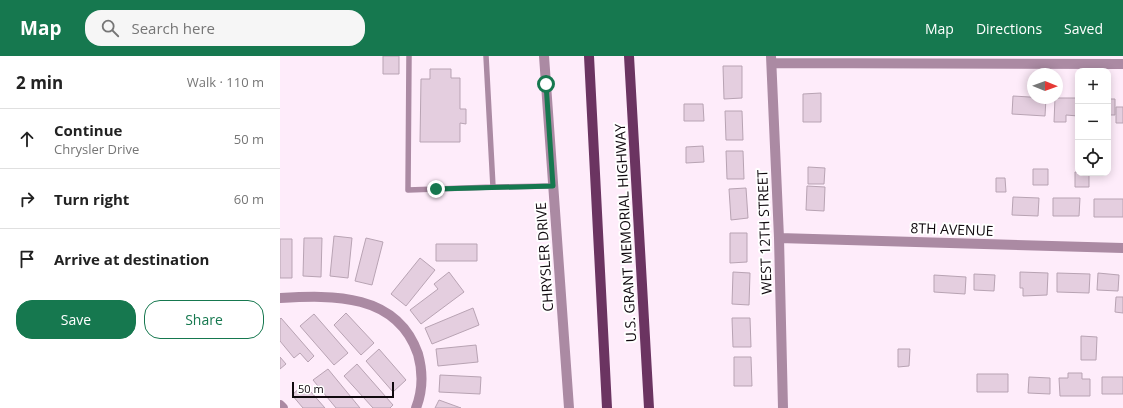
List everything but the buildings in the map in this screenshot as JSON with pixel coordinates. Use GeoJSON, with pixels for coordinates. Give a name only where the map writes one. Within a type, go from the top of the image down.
{"type":"FeatureCollection","features":[{"type":"Feature","properties":{"kind":"main road","name":"U.S. GRANT MEMORIAL HIGHWAY"},"geometry":{"type":"LineString","coordinates":[[589,56],[607,408]]}},
{"type":"Feature","properties":{"kind":"main road","name":"U.S. GRANT MEMORIAL HIGHWAY"},"geometry":{"type":"LineString","coordinates":[[630,56],[649,408]]}},
{"type":"Feature","properties":{"kind":"street","name":"CHRYSLER DRIVE"},"geometry":{"type":"LineString","coordinates":[[544,56],[570,408]]}},
{"type":"Feature","properties":{"kind":"street"},"geometry":{"type":"LineString","coordinates":[[772,60],[1123,64]]}},
{"type":"Feature","properties":{"kind":"street","name":"WEST 12TH STREET"},"geometry":{"type":"LineString","coordinates":[[772,60],[779,238],[783,408]]}},
{"type":"Feature","properties":{"kind":"street","name":"8TH AVENUE"},"geometry":{"type":"LineString","coordinates":[[779,238],[1123,248]]}},
{"type":"Feature","properties":{"kind":"street"},"geometry":{"type":"LineString","coordinates":[[280,298],[332,297],[355,299],[369,303],[393,317],[410,337],[420,362],[422,387],[420,399],[416,408]]}},
{"type":"Feature","properties":{"kind":"street"},"geometry":{"type":"LineString","coordinates":[[280,405],[283,408]]}},
{"type":"Feature","properties":{"kind":"lane"},"geometry":{"type":"LineString","coordinates":[[410,56],[408,190],[553,186]]}},
{"type":"Feature","properties":{"kind":"lane"},"geometry":{"type":"LineString","coordinates":[[486,56],[493,188]]}},
{"type":"Feature","properties":{"kind":"route"},"geometry":{"type":"LineString","coordinates":[[436,189],[553,186],[546,84]]}}]}
